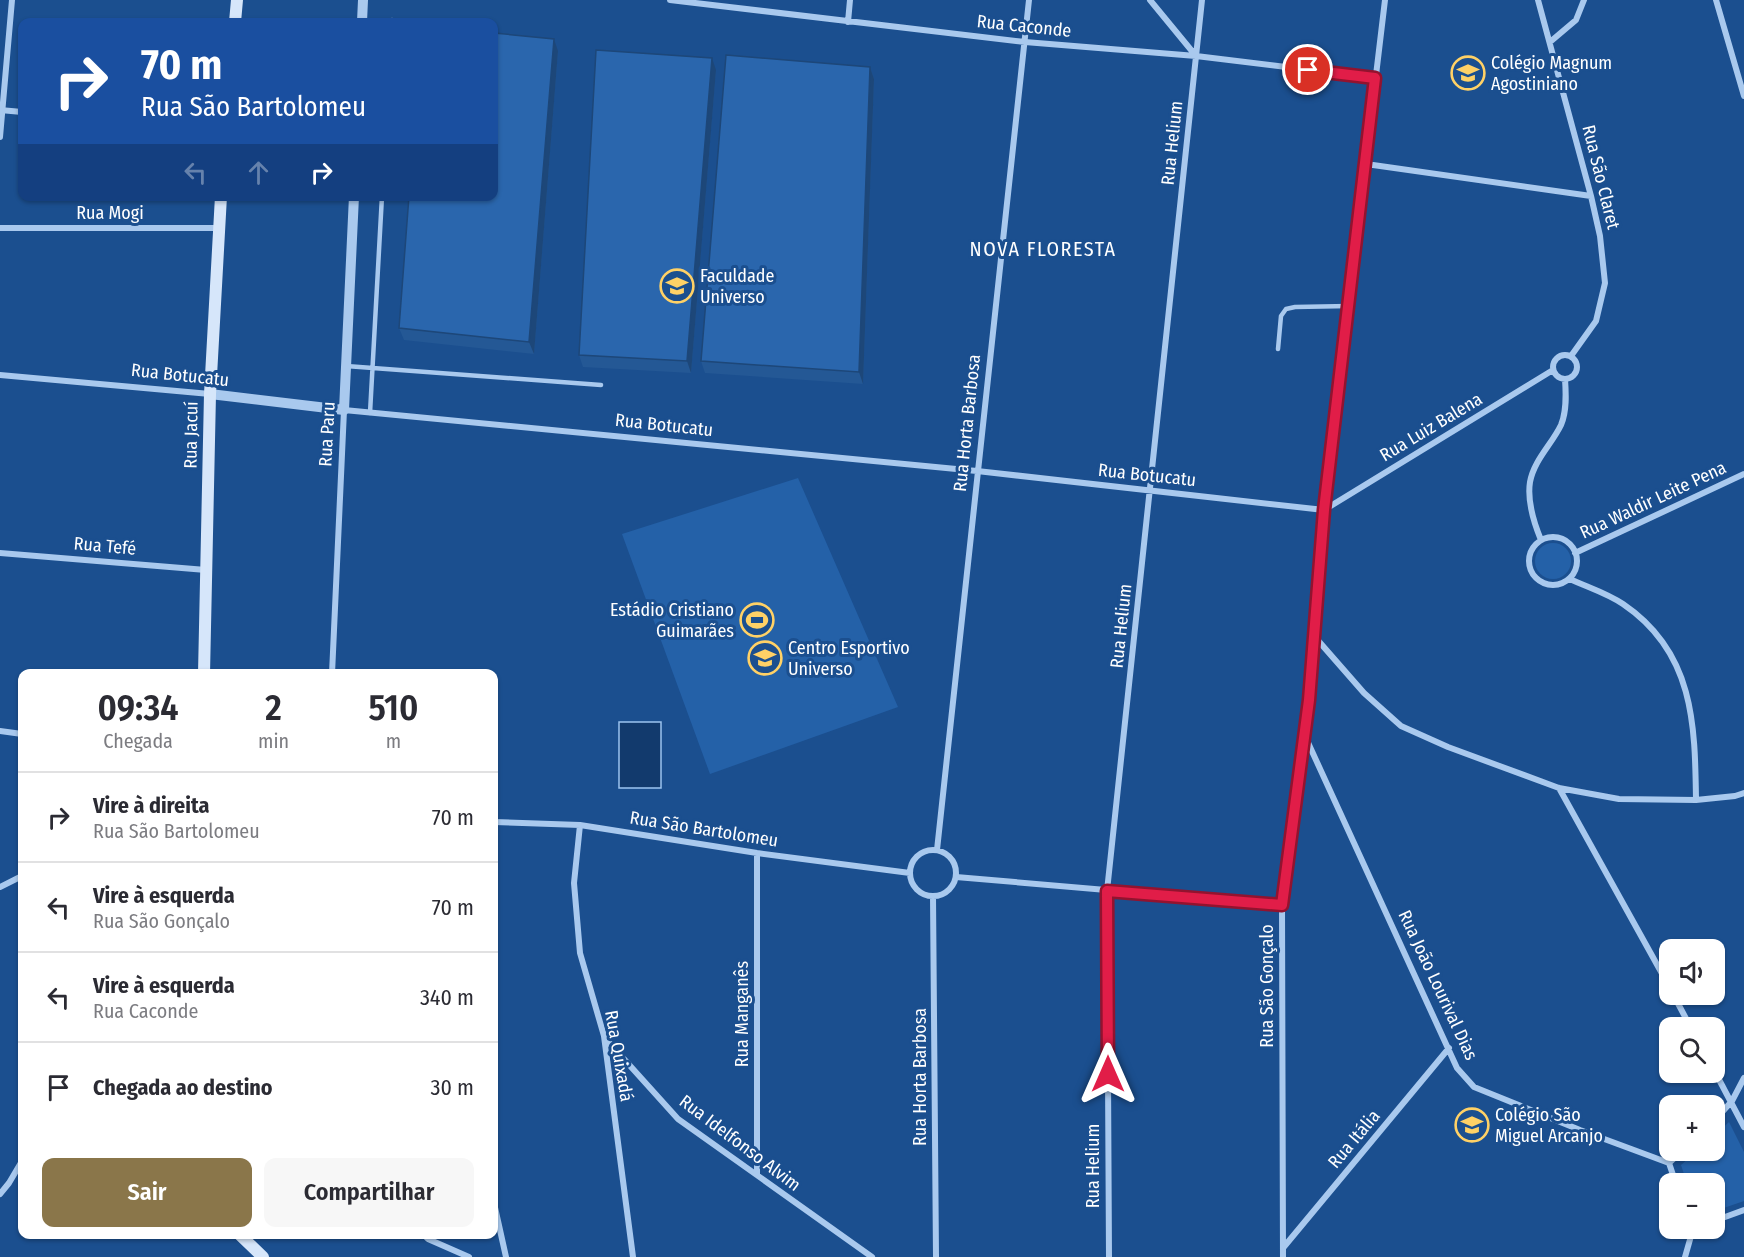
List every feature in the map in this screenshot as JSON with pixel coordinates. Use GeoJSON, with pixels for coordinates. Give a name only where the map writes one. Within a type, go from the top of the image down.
{"type":"FeatureCollection","features":[{"type":"Feature","properties":{"kind":"main road"},"geometry":{"type":"LineString","coordinates":[[235,18],[237,0]]}},
{"type":"Feature","properties":{"kind":"main road","name":"Rua Jacuí"},"geometry":{"type":"LineString","coordinates":[[204,669],[210,394],[221,201]]}},
{"type":"Feature","properties":{"kind":"main road"},"geometry":{"type":"LineString","coordinates":[[244,1239],[262,1257]]}},
{"type":"Feature","properties":{"kind":"street"},"geometry":{"type":"LineString","coordinates":[[0,137],[12,0]]}},
{"type":"Feature","properties":{"kind":"street"},"geometry":{"type":"LineString","coordinates":[[362,18],[363,0]]}},
{"type":"Feature","properties":{"kind":"street","name":"Rua Caconde"},"geometry":{"type":"LineString","coordinates":[[670,0],[1025,42],[1196,56],[1375,78]]}},
{"type":"Feature","properties":{"kind":"street"},"geometry":{"type":"LineString","coordinates":[[848,22],[850,0]]}},
{"type":"Feature","properties":{"kind":"street","name":"Rua Horta Barbosa"},"geometry":{"type":"LineString","coordinates":[[937,850],[1029,0]]}},
{"type":"Feature","properties":{"kind":"street"},"geometry":{"type":"LineString","coordinates":[[1150,0],[1196,56]]}},
{"type":"Feature","properties":{"kind":"street","name":"Rua Helium"},"geometry":{"type":"LineString","coordinates":[[1108,1257],[1107,891],[1202,0]]}},
{"type":"Feature","properties":{"kind":"street","name":"Rua São Gonçalo"},"geometry":{"type":"LineString","coordinates":[[1283,1257],[1282,905],[1305,735],[1324,510],[1385,0]]}},
{"type":"Feature","properties":{"kind":"street","name":"Rua São Claret"},"geometry":{"type":"LineString","coordinates":[[1538,0],[1591,196],[1600,236],[1605,283],[1596,321],[1571,356]]}},
{"type":"Feature","properties":{"kind":"street"},"geometry":{"type":"LineString","coordinates":[[1550,42],[1576,20],[1584,0]]}},
{"type":"Feature","properties":{"kind":"street"},"geometry":{"type":"LineString","coordinates":[[1716,0],[1744,96]]}},
{"type":"Feature","properties":{"kind":"street"},"geometry":{"type":"LineString","coordinates":[[1,110],[18,112]]}},
{"type":"Feature","properties":{"kind":"street"},"geometry":{"type":"LineString","coordinates":[[1366,164],[1591,196]]}},
{"type":"Feature","properties":{"kind":"street","name":"Rua Paru"},"geometry":{"type":"LineString","coordinates":[[332,669],[354,201]]}},
{"type":"Feature","properties":{"kind":"street","name":"Rua Mogi"},"geometry":{"type":"LineString","coordinates":[[0,228],[220,228]]}},
{"type":"Feature","properties":{"kind":"street"},"geometry":{"type":"LineString","coordinates":[[1563,355],[1571,356],[1576,361],[1576,371],[1572,377],[1565,379],[1559,377],[1553,370],[1556,359],[1563,355]]}},
{"type":"Feature","properties":{"kind":"street","name":"Rua Luiz Balena"},"geometry":{"type":"LineString","coordinates":[[1324,510],[1553,370]]}},
{"type":"Feature","properties":{"kind":"street","name":"Rua Botucatu"},"geometry":{"type":"LineString","coordinates":[[0,375],[977,471],[1324,510]]}},
{"type":"Feature","properties":{"kind":"street"},"geometry":{"type":"LineString","coordinates":[[1541,540],[1534,523],[1530,483],[1535,468],[1562,423],[1565,407],[1565,379]]}},
{"type":"Feature","properties":{"kind":"street","name":"Rua Waldir Leite Pena"},"geometry":{"type":"LineString","coordinates":[[1575,553],[1744,474]]}},
{"type":"Feature","properties":{"kind":"street"},"geometry":{"type":"LineString","coordinates":[[1558,538],[1569,543],[1575,553],[1576,567],[1570,579],[1563,583],[1549,585],[1536,578],[1531,572],[1529,558],[1535,545],[1541,540],[1558,538]]}},
{"type":"Feature","properties":{"kind":"street","name":"Rua Tefé"},"geometry":{"type":"LineString","coordinates":[[0,553],[207,570]]}},
{"type":"Feature","properties":{"kind":"street"},"geometry":{"type":"LineString","coordinates":[[1570,579],[1622,603],[1642,619],[1660,639],[1683,678],[1691,711],[1696,800]]}},
{"type":"Feature","properties":{"kind":"street"},"geometry":{"type":"LineString","coordinates":[[1315,637],[1364,693],[1401,726],[1448,747],[1560,788],[1619,799],[1696,800],[1744,793]]}},
{"type":"Feature","properties":{"kind":"street"},"geometry":{"type":"LineString","coordinates":[[0,732],[18,734]]}},
{"type":"Feature","properties":{"kind":"street","name":"Rua João Lourival Dias"},"geometry":{"type":"LineString","coordinates":[[1305,735],[1457,1068],[1474,1087],[1669,1163]]}},
{"type":"Feature","properties":{"kind":"street"},"geometry":{"type":"LineString","coordinates":[[1560,788],[1659,968]]}},
{"type":"Feature","properties":{"kind":"street","name":"Rua São Bartolomeu"},"geometry":{"type":"LineString","coordinates":[[498,822],[580,825],[757,854],[910,873]]}},
{"type":"Feature","properties":{"kind":"street","name":"Rua Quixadá"},"geometry":{"type":"LineString","coordinates":[[580,825],[574,883],[580,953],[604,1036],[633,1257]]}},
{"type":"Feature","properties":{"kind":"street"},"geometry":{"type":"LineString","coordinates":[[929,850],[937,850],[950,857],[957,870],[954,883],[947,892],[933,896],[915,887],[910,873],[915,858],[929,850]]}},
{"type":"Feature","properties":{"kind":"street","name":"Rua Manganês"},"geometry":{"type":"LineString","coordinates":[[757,854],[757,1175]]}},
{"type":"Feature","properties":{"kind":"street"},"geometry":{"type":"LineString","coordinates":[[956,877],[1282,905]]}},
{"type":"Feature","properties":{"kind":"street"},"geometry":{"type":"LineString","coordinates":[[0,887],[18,878]]}},
{"type":"Feature","properties":{"kind":"street","name":"Rua Horta Barbosa"},"geometry":{"type":"LineString","coordinates":[[933,896],[936,1257]]}},
{"type":"Feature","properties":{"kind":"street","name":"Rua Idelfonso Alvim"},"geometry":{"type":"LineString","coordinates":[[604,1036],[678,1119],[872,1257]]}},
{"type":"Feature","properties":{"kind":"street","name":"Rua Itália"},"geometry":{"type":"LineString","coordinates":[[1283,1248],[1449,1048]]}},
{"type":"Feature","properties":{"kind":"street"},"geometry":{"type":"LineString","coordinates":[[1725,1108],[1744,1078]]}},
{"type":"Feature","properties":{"kind":"street"},"geometry":{"type":"LineString","coordinates":[[1721,1083],[1744,1127]]}},
{"type":"Feature","properties":{"kind":"street"},"geometry":{"type":"LineString","coordinates":[[1669,1163],[1672,1173]]}},
{"type":"Feature","properties":{"kind":"street"},"geometry":{"type":"LineString","coordinates":[[0,1194],[18,1168]]}},
{"type":"Feature","properties":{"kind":"street"},"geometry":{"type":"LineString","coordinates":[[1725,1217],[1744,1210]]}},
{"type":"Feature","properties":{"kind":"street"},"geometry":{"type":"LineString","coordinates":[[498,1221],[506,1257]]}},
{"type":"Feature","properties":{"kind":"street"},"geometry":{"type":"LineString","coordinates":[[428,1239],[469,1257]]}},
{"type":"Feature","properties":{"kind":"street"},"geometry":{"type":"LineString","coordinates":[[1685,1257],[1690,1239]]}},
{"type":"Feature","properties":{"kind":"lane"},"geometry":{"type":"LineString","coordinates":[[370,413],[382,201]]}},
{"type":"Feature","properties":{"kind":"lane"},"geometry":{"type":"LineString","coordinates":[[1278,349],[1281,316],[1286,309],[1295,306],[1348,306]]}},
{"type":"Feature","properties":{"kind":"lane"},"geometry":{"type":"LineString","coordinates":[[346,366],[601,385]]}},
{"type":"Feature","properties":{"kind":"shaded area","name":"Estádio Cristiano Guimarães"},"geometry":{"type":"Polygon","coordinates":[[[798,478],[898,707],[710,774],[622,534],[798,478]]]}},
{"type":"Feature","properties":{"kind":"shaded area"},"geometry":{"type":"Polygon","coordinates":[[[1553,543],[1566,548],[1571,561],[1566,574],[1553,579],[1540,574],[1535,561],[1540,548],[1553,543]]]}},
{"type":"Feature","properties":{"kind":"shaded area"},"geometry":{"type":"Polygon","coordinates":[[[619,722],[661,722],[661,788],[619,788],[619,722]]]}},
{"type":"Feature","properties":{"kind":"shaded area"},"geometry":{"type":"Polygon","coordinates":[[[1729,1122],[1744,1152],[1744,1201],[1725,1208],[1725,1173],[1684,1173],[1681,1165],[1686,1161],[1725,1161],[1725,1126],[1729,1122]]]}},
{"type":"Feature","properties":{"kind":"building"},"geometry":{"type":"Polygon","coordinates":[[[498,33],[554,39],[529,342],[399,328],[409,201],[498,201],[498,33]]]}},
{"type":"Feature","properties":{"kind":"building"},"geometry":{"type":"Polygon","coordinates":[[[596,50],[712,58],[687,361],[579,355],[596,50]]]}},
{"type":"Feature","properties":{"kind":"building"},"geometry":{"type":"Polygon","coordinates":[[[726,55],[870,67],[859,372],[701,361],[726,55]]]}},
{"type":"Feature","properties":{"kind":"place","name":"Colégio Magnum Agostiniano"},"geometry":{"type":"Point","coordinates":[1468,73]}},
{"type":"Feature","properties":{"kind":"place","name":"Faculdade Universo"},"geometry":{"type":"Point","coordinates":[677,286]}},
{"type":"Feature","properties":{"kind":"place","name":"Estádio Cristiano Guimarães"},"geometry":{"type":"Point","coordinates":[757,620]}},
{"type":"Feature","properties":{"kind":"place","name":"Centro Esportivo Universo"},"geometry":{"type":"Point","coordinates":[765,658]}},
{"type":"Feature","properties":{"kind":"place","name":"Colégio São Miguel Arcanjo"},"geometry":{"type":"Point","coordinates":[1472,1125]}},
{"type":"Feature","properties":{"kind":"district","name":"NOVA FLORESTA"},"geometry":{"type":"Point","coordinates":[1043,249]}},
{"type":"Feature","properties":{"kind":"route"},"geometry":{"type":"LineString","coordinates":[[1108,1074],[1107,891],[1282,905],[1309,700],[1324,510],[1375,78],[1308,70]]}}]}
